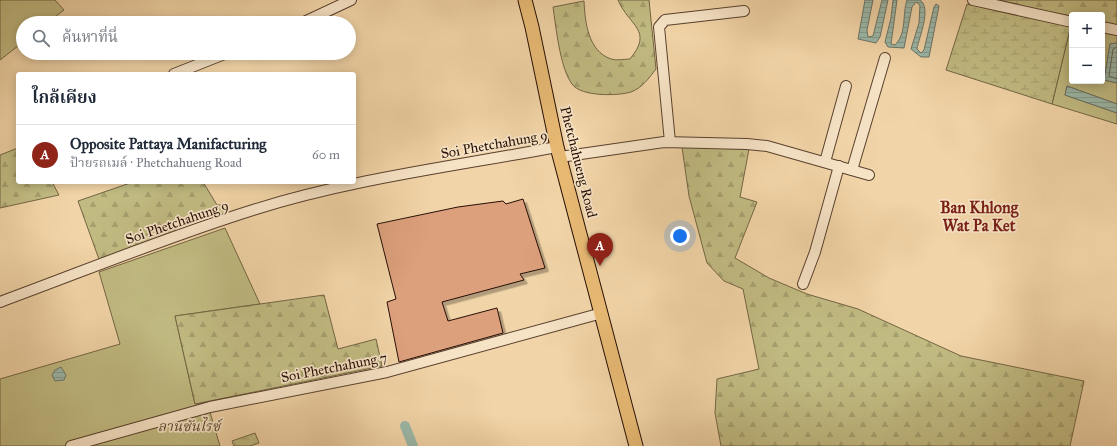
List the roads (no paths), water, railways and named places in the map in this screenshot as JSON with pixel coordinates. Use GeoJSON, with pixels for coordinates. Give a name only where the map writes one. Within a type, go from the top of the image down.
{"type":"FeatureCollection","features":[{"type":"Feature","properties":{"kind":"main road","name":"Phetchahueng Road"},"geometry":{"type":"LineString","coordinates":[[525,0],[559,152],[636,446]]}},
{"type":"Feature","properties":{"kind":"street"},"geometry":{"type":"LineString","coordinates":[[317,16],[351,0]]}},
{"type":"Feature","properties":{"kind":"street"},"geometry":{"type":"LineString","coordinates":[[973,0],[1069,21]]}},
{"type":"Feature","properties":{"kind":"street"},"geometry":{"type":"LineString","coordinates":[[670,142],[659,27],[665,20],[744,10]]}},
{"type":"Feature","properties":{"kind":"street"},"geometry":{"type":"LineString","coordinates":[[1105,28],[1117,30]]}},
{"type":"Feature","properties":{"kind":"street"},"geometry":{"type":"LineString","coordinates":[[852,170],[885,58]]}},
{"type":"Feature","properties":{"kind":"street"},"geometry":{"type":"LineString","coordinates":[[179,72],[209,60]]}},
{"type":"Feature","properties":{"kind":"street"},"geometry":{"type":"LineString","coordinates":[[825,162],[846,86]]}},
{"type":"Feature","properties":{"kind":"street","name":"Soi Phetchahung 9"},"geometry":{"type":"LineString","coordinates":[[0,302],[140,249],[254,210],[373,180],[559,152],[670,142],[714,142],[767,146],[869,175]]}},
{"type":"Feature","properties":{"kind":"street"},"geometry":{"type":"LineString","coordinates":[[803,284],[815,252],[839,166]]}},
{"type":"Feature","properties":{"kind":"street","name":"Soi Phetchahung 7"},"geometry":{"type":"LineString","coordinates":[[71,446],[210,407],[387,372],[602,313]]}},
{"type":"Feature","properties":{"kind":"water"},"geometry":{"type":"Polygon","coordinates":[[[865,0],[873,0],[867,30],[868,37],[873,36],[882,0],[888,0],[880,37],[876,43],[858,39],[865,0]]]}},
{"type":"Feature","properties":{"kind":"water"},"geometry":{"type":"Polygon","coordinates":[[[893,0],[897,0],[891,44],[895,45],[899,40],[903,29],[907,0],[920,0],[923,4],[925,16],[917,49],[921,53],[924,50],[934,7],[936,4],[939,6],[929,57],[921,57],[911,49],[919,23],[920,5],[916,2],[912,7],[904,48],[888,47],[885,42],[891,18],[893,0]]]}},
{"type":"Feature","properties":{"kind":"water"},"geometry":{"type":"Polygon","coordinates":[[[1117,43],[1117,83],[1105,80],[1110,44],[1117,43]]]}},
{"type":"Feature","properties":{"kind":"water"},"geometry":{"type":"Polygon","coordinates":[[[1067,86],[1117,104],[1117,113],[1065,95],[1067,86]]]}},
{"type":"Feature","properties":{"kind":"water"},"geometry":{"type":"Polygon","coordinates":[[[61,367],[66,375],[64,380],[55,381],[52,375],[55,370],[61,367]]]}},
{"type":"Feature","properties":{"kind":"waterway"},"geometry":{"type":"LineString","coordinates":[[405,426],[413,446]]}},
{"type":"Feature","properties":{"kind":"place","name":"Opposite Pattaya Manifacturing"},"geometry":{"type":"Point","coordinates":[600,266]}},
{"type":"Feature","properties":{"kind":"district","name":"Ban Khlong Wat Pa Ket"},"geometry":{"type":"Point","coordinates":[979,216]}},
{"type":"Feature","properties":{"kind":"park label","name":"ลานซันไรซ์"},"geometry":{"type":"Point","coordinates":[189,426]}}]}
